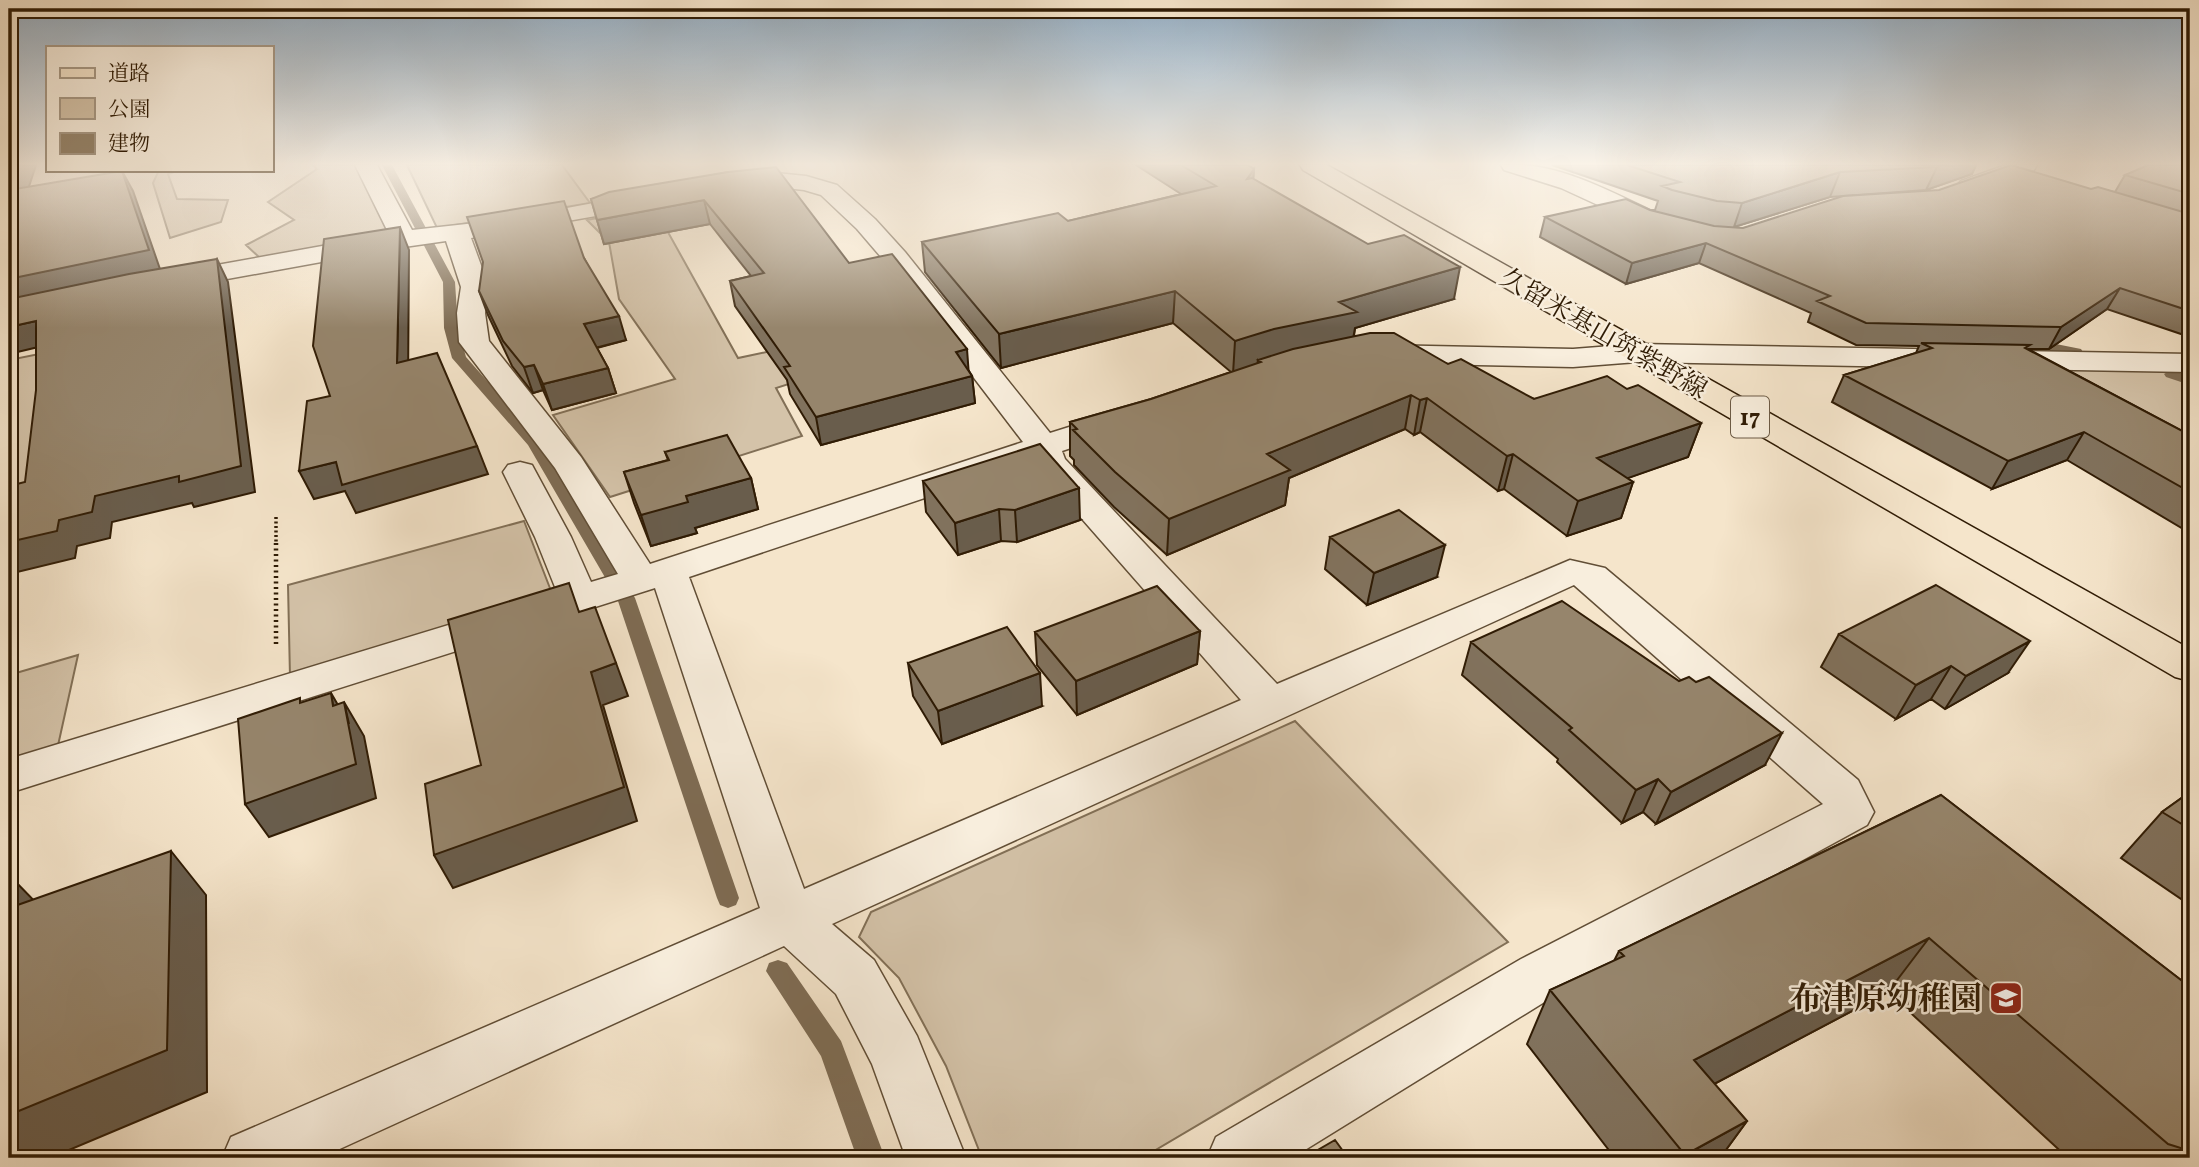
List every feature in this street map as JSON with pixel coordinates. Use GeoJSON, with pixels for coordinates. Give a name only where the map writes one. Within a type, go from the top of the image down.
{"type":"FeatureCollection","features":[{"type":"Feature","properties":{"kind":"main road","name":"久留米基山筑紫野線"},"geometry":{"type":"LineString","coordinates":[[1407,219],[2190,667]]}},
{"type":"Feature","properties":{"kind":"street"},"geometry":{"type":"LineString","coordinates":[[394,219],[404,239]]}},
{"type":"Feature","properties":{"kind":"street"},"geometry":{"type":"LineString","coordinates":[[141,286],[404,239],[543,219]]}},
{"type":"Feature","properties":{"kind":"street"},"geometry":{"type":"LineString","coordinates":[[861,219],[896,258],[1043,446],[1049,462],[1272,706]]}},
{"type":"Feature","properties":{"kind":"street"},"geometry":{"type":"LineString","coordinates":[[1648,219],[1685,231]]}},
{"type":"Feature","properties":{"kind":"street"},"geometry":{"type":"LineString","coordinates":[[450,234],[475,288],[471,313],[474,342],[569,464],[601,512],[654,575],[789,919],[855,977],[897,1055],[936,1158]]}},
{"type":"Feature","properties":{"kind":"street"},"geometry":{"type":"LineString","coordinates":[[1353,356],[1365,354],[1573,358],[1637,352],[2187,365]]}},
{"type":"Feature","properties":{"kind":"street"},"geometry":{"type":"LineString","coordinates":[[9,776],[654,575],[1149,412]]}},
{"type":"Feature","properties":{"kind":"street"},"geometry":{"type":"LineString","coordinates":[[520,472],[553,537],[579,598]]}},
{"type":"Feature","properties":{"kind":"street"},"geometry":{"type":"LineString","coordinates":[[252,1158],[1570,572],[1591,577],[1842,793],[1850,812],[1540,976],[1237,1158]]}},
{"type":"Feature","properties":{"kind":"path"},"geometry":{"type":"LineString","coordinates":[[276,517],[276,693]]}},
{"type":"Feature","properties":{"kind":"green space"},"geometry":{"type":"Polygon","coordinates":[[[164,219],[222,219],[221,222],[170,238],[164,219]]]}},
{"type":"Feature","properties":{"kind":"green space"},"geometry":{"type":"Polygon","coordinates":[[[382,219],[390,235],[260,258],[246,245],[294,220],[382,219]]]}},
{"type":"Feature","properties":{"kind":"green space"},"geometry":{"type":"Polygon","coordinates":[[[433,219],[489,219],[437,228],[433,219]]]}},
{"type":"Feature","properties":{"kind":"green space"},"geometry":{"type":"Polygon","coordinates":[[[661,219],[738,358],[818,341],[842,367],[776,388],[802,436],[610,497],[553,415],[675,379],[619,299],[609,242],[587,220],[661,219]]]}},
{"type":"Feature","properties":{"kind":"green space"},"geometry":{"type":"Polygon","coordinates":[[[44,353],[190,429],[9,506],[9,360],[44,353]]]}},
{"type":"Feature","properties":{"kind":"green space"},"geometry":{"type":"Polygon","coordinates":[[[2065,369],[2169,371],[2190,379],[2190,436],[2065,369]]]}},
{"type":"Feature","properties":{"kind":"green space"},"geometry":{"type":"Polygon","coordinates":[[[524,521],[553,596],[290,677],[288,585],[524,521]]]}},
{"type":"Feature","properties":{"kind":"green space"},"geometry":{"type":"Polygon","coordinates":[[[78,655],[57,750],[9,764],[9,675],[78,655]]]}},
{"type":"Feature","properties":{"kind":"green space"},"geometry":{"type":"Polygon","coordinates":[[[1295,721],[1508,942],[1142,1158],[982,1158],[946,1066],[899,978],[859,937],[871,912],[1295,721]]]}},
{"type":"Feature","properties":{"kind":"building"},"geometry":{"type":"Polygon","coordinates":[[[9,219],[139,219],[149,250],[9,279],[9,219]]]}},
{"type":"Feature","properties":{"kind":"building"},"geometry":{"type":"Polygon","coordinates":[[[468,219],[570,219],[584,258],[619,316],[584,324],[608,368],[543,384],[534,365],[524,367],[503,341],[479,291],[483,262],[468,219]]]}},
{"type":"Feature","properties":{"kind":"building"},"geometry":{"type":"Polygon","coordinates":[[[720,219],[816,219],[849,263],[892,254],[967,349],[956,352],[972,376],[816,417],[784,367],[790,366],[730,281],[764,273],[720,219]]]}},
{"type":"Feature","properties":{"kind":"building"},"geometry":{"type":"Polygon","coordinates":[[[1028,219],[1325,219],[1368,244],[1404,235],[1460,267],[1339,302],[1357,312],[1274,329],[1235,341],[1175,291],[999,334],[922,242],[1028,219]]]}},
{"type":"Feature","properties":{"kind":"building"},"geometry":{"type":"Polygon","coordinates":[[[1550,219],[1688,219],[1714,226],[1743,228],[1770,219],[2190,219],[2190,311],[2120,288],[2061,327],[1866,323],[1817,301],[1830,296],[1706,243],[1632,263],[1550,219]]]}},
{"type":"Feature","properties":{"kind":"building"},"geometry":{"type":"Polygon","coordinates":[[[400,227],[397,363],[437,353],[477,446],[342,485],[336,462],[299,471],[307,401],[330,396],[313,346],[324,239],[400,227]]]}},
{"type":"Feature","properties":{"kind":"building"},"geometry":{"type":"Polygon","coordinates":[[[217,259],[241,466],[179,482],[179,476],[95,496],[92,512],[59,520],[57,531],[9,542],[9,486],[25,482],[36,390],[36,321],[9,327],[9,299],[217,259]]]}},
{"type":"Feature","properties":{"kind":"building"},"geometry":{"type":"Polygon","coordinates":[[[1370,333],[1394,333],[1448,364],[1461,359],[1534,399],[1607,376],[1627,389],[1638,385],[1701,423],[1597,458],[1633,482],[1578,501],[1513,454],[1507,456],[1427,398],[1420,400],[1411,395],[1267,454],[1290,470],[1169,519],[1115,472],[1073,430],[1077,429],[1070,422],[1151,399],[1293,349],[1370,333]]]}},
{"type":"Feature","properties":{"kind":"building"},"geometry":{"type":"Polygon","coordinates":[[[1921,343],[2030,345],[2025,348],[2190,435],[2190,492],[2084,432],[2008,461],[1844,375],[1932,348],[1921,343]]]}},
{"type":"Feature","properties":{"kind":"building"},"geometry":{"type":"Polygon","coordinates":[[[727,435],[751,478],[686,496],[688,502],[641,515],[624,472],[669,460],[665,452],[727,435]]]}},
{"type":"Feature","properties":{"kind":"building"},"geometry":{"type":"Polygon","coordinates":[[[1040,444],[1079,488],[1015,510],[999,509],[955,523],[923,481],[1040,444]]]}},
{"type":"Feature","properties":{"kind":"building"},"geometry":{"type":"Polygon","coordinates":[[[1399,510],[1445,545],[1374,573],[1330,537],[1399,510]]]}},
{"type":"Feature","properties":{"kind":"building"},"geometry":{"type":"Polygon","coordinates":[[[569,583],[579,612],[595,607],[616,663],[591,672],[624,787],[434,855],[425,784],[481,765],[448,620],[569,583]]]}},
{"type":"Feature","properties":{"kind":"building"},"geometry":{"type":"Polygon","coordinates":[[[1936,585],[2030,641],[1966,676],[1951,666],[1916,685],[1839,634],[1936,585]]]}},
{"type":"Feature","properties":{"kind":"building"},"geometry":{"type":"Polygon","coordinates":[[[1157,586],[1200,631],[1076,681],[1035,632],[1157,586]]]}},
{"type":"Feature","properties":{"kind":"building"},"geometry":{"type":"Polygon","coordinates":[[[1562,601],[1679,681],[1689,677],[1696,682],[1709,677],[1782,733],[1671,792],[1658,779],[1636,790],[1569,730],[1572,728],[1471,642],[1562,601]]]}},
{"type":"Feature","properties":{"kind":"building"},"geometry":{"type":"Polygon","coordinates":[[[1007,627],[1040,673],[938,711],[908,663],[1007,627]]]}},
{"type":"Feature","properties":{"kind":"building"},"geometry":{"type":"Polygon","coordinates":[[[331,693],[333,706],[344,702],[356,764],[245,804],[238,719],[300,698],[300,703],[331,693]]]}},
{"type":"Feature","properties":{"kind":"building"},"geometry":{"type":"Polygon","coordinates":[[[2190,792],[2190,829],[2162,812],[2190,792]]]}},
{"type":"Feature","properties":{"kind":"building"},"geometry":{"type":"Polygon","coordinates":[[[1941,795],[2190,987],[2190,1151],[2168,1144],[1929,938],[1694,1060],[1747,1121],[1685,1155],[1550,990],[1624,956],[1619,951],[1941,795]]]}},
{"type":"Feature","properties":{"kind":"building"},"geometry":{"type":"Polygon","coordinates":[[[171,851],[167,1050],[9,1115],[9,908],[171,851]]]}},
{"type":"Feature","properties":{"kind":"building"},"geometry":{"type":"Polygon","coordinates":[[[1335,1140],[1348,1158],[1304,1158],[1335,1140]]]}},
{"type":"Feature","properties":{"kind":"waterway"},"geometry":{"type":"LineString","coordinates":[[416,219],[449,282],[451,328],[459,358],[534,443],[626,598],[728,898]]}},
{"type":"Feature","properties":{"kind":"waterway"},"geometry":{"type":"LineString","coordinates":[[2031,343],[2076,352]]}},
{"type":"Feature","properties":{"kind":"waterway"},"geometry":{"type":"LineString","coordinates":[[2171,374],[2190,381]]}},
{"type":"Feature","properties":{"kind":"waterway"},"geometry":{"type":"LineString","coordinates":[[778,971],[832,1050],[871,1158]]}},
{"type":"Feature","properties":{"kind":"place","name":"布津原幼稚園"},"geometry":{"type":"Point","coordinates":[2006,998]}}]}
